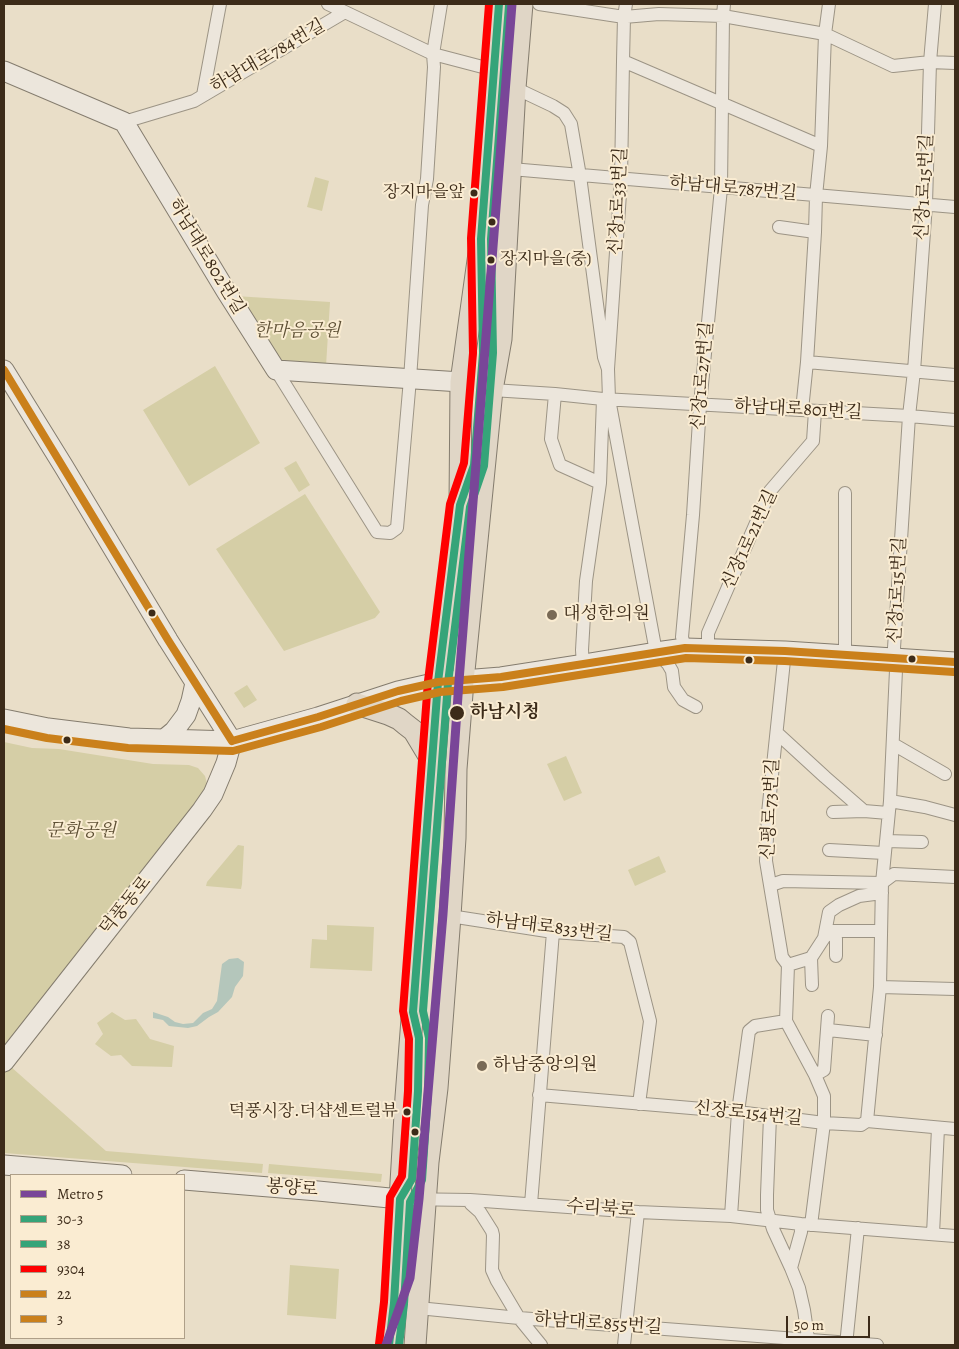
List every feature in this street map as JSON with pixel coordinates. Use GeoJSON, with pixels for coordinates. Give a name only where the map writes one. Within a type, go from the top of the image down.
{"type":"FeatureCollection","features":[{"type":"Feature","properties":{"kind":"main road"},"geometry":{"type":"LineString","coordinates":[[390,1345],[406,1088],[438,682],[460,505],[461,382],[481,239],[500,4]]}},
{"type":"Feature","properties":{"kind":"main road"},"geometry":{"type":"LineString","coordinates":[[415,1345],[428,1162],[437,1088],[450,916],[455,838],[455,782],[463,681],[492,390],[500,339],[522,4]]}},
{"type":"Feature","properties":{"kind":"main road"},"geometry":{"type":"LineString","coordinates":[[357,704],[399,718],[414,731],[432,761]]}},
{"type":"Feature","properties":{"kind":"street"},"geometry":{"type":"LineString","coordinates":[[203,95],[220,4]]}},
{"type":"Feature","properties":{"kind":"street"},"geometry":{"type":"LineString","coordinates":[[328,4],[345,12]]}},
{"type":"Feature","properties":{"kind":"street"},"geometry":{"type":"LineString","coordinates":[[276,370],[377,532],[390,533],[397,528],[422,205],[427,170],[434,67],[433,54],[441,4]]}},
{"type":"Feature","properties":{"kind":"street"},"geometry":{"type":"LineString","coordinates":[[539,4],[624,17],[723,10],[825,34],[893,66],[930,62],[955,63]]}},
{"type":"Feature","properties":{"kind":"street","name":"신장1로33번길"},"geometry":{"type":"LineString","coordinates":[[584,665],[582,650],[586,581],[600,483],[621,179],[624,17],[626,4]]}},
{"type":"Feature","properties":{"kind":"street"},"geometry":{"type":"LineString","coordinates":[[802,410],[807,362],[816,196],[821,146],[825,34],[829,4]]}},
{"type":"Feature","properties":{"kind":"street","name":"신장1로15번길"},"geometry":{"type":"LineString","coordinates":[[867,1121],[880,987],[882,888],[893,744],[896,659],[894,648],[909,416],[926,204],[930,62],[935,4]]}},
{"type":"Feature","properties":{"kind":"street","name":"신장1로27번길"},"geometry":{"type":"LineString","coordinates":[[685,648],[682,637],[693,515],[700,405],[720,188],[723,10]]}},
{"type":"Feature","properties":{"kind":"street","name":"하남대로784번길"},"geometry":{"type":"LineString","coordinates":[[124,122],[194,101],[345,12],[433,54],[494,70]]}},
{"type":"Feature","properties":{"kind":"street"},"geometry":{"type":"LineString","coordinates":[[623,61],[821,146]]}},
{"type":"Feature","properties":{"kind":"street"},"geometry":{"type":"LineString","coordinates":[[4,70],[124,122]]}},
{"type":"Feature","properties":{"kind":"street"},"geometry":{"type":"LineString","coordinates":[[494,70],[515,88],[564,113],[572,124],[604,358],[608,369]]}},
{"type":"Feature","properties":{"kind":"street","name":"하남대로802번길"},"geometry":{"type":"LineString","coordinates":[[124,122],[276,370]]}},
{"type":"Feature","properties":{"kind":"street","name":"하남대로787번길"},"geometry":{"type":"LineString","coordinates":[[511,169],[955,207]]}},
{"type":"Feature","properties":{"kind":"street"},"geometry":{"type":"LineString","coordinates":[[779,227],[815,232]]}},
{"type":"Feature","properties":{"kind":"street"},"geometry":{"type":"LineString","coordinates":[[807,362],[955,375]]}},
{"type":"Feature","properties":{"kind":"street"},"geometry":{"type":"LineString","coordinates":[[4,370],[232,741]]}},
{"type":"Feature","properties":{"kind":"street"},"geometry":{"type":"LineString","coordinates":[[276,370],[461,382]]}},
{"type":"Feature","properties":{"kind":"street","name":"하남대로801번길"},"geometry":{"type":"LineString","coordinates":[[492,390],[606,399],[955,420]]}},
{"type":"Feature","properties":{"kind":"street"},"geometry":{"type":"LineString","coordinates":[[555,394],[551,439],[560,465],[600,483]]}},
{"type":"Feature","properties":{"kind":"street"},"geometry":{"type":"LineString","coordinates":[[606,399],[656,652],[672,670],[674,687],[683,700],[696,707]]}},
{"type":"Feature","properties":{"kind":"street","name":"신장1로21번길"},"geometry":{"type":"LineString","coordinates":[[708,649],[708,633],[770,491],[812,441],[815,411]]}},
{"type":"Feature","properties":{"kind":"street"},"geometry":{"type":"LineString","coordinates":[[845,493],[845,656]]}},
{"type":"Feature","properties":{"kind":"street"},"geometry":{"type":"LineString","coordinates":[[4,719],[48,728],[129,738],[232,741],[318,717],[398,690],[438,682],[501,677],[584,665],[685,648],[785,651],[955,662]]}},
{"type":"Feature","properties":{"kind":"street","name":"신평로73번길"},"geometry":{"type":"LineString","coordinates":[[785,651],[768,813],[766,861],[782,957],[788,965],[786,1021]]}},
{"type":"Feature","properties":{"kind":"street"},"geometry":{"type":"LineString","coordinates":[[163,740],[174,731],[186,715],[195,682]]}},
{"type":"Feature","properties":{"kind":"street"},"geometry":{"type":"LineString","coordinates":[[777,733],[864,811]]}},
{"type":"Feature","properties":{"kind":"street","name":"덕풍동로"},"geometry":{"type":"LineString","coordinates":[[4,1062],[202,810],[213,794],[226,763],[232,741]]}},
{"type":"Feature","properties":{"kind":"street"},"geometry":{"type":"LineString","coordinates":[[893,744],[945,774]]}},
{"type":"Feature","properties":{"kind":"street"},"geometry":{"type":"LineString","coordinates":[[833,812],[864,811],[889,807],[925,807],[955,815]]}},
{"type":"Feature","properties":{"kind":"street"},"geometry":{"type":"LineString","coordinates":[[829,850],[885,847],[922,842]]}},
{"type":"Feature","properties":{"kind":"street"},"geometry":{"type":"LineString","coordinates":[[812,985],[811,958],[824,938],[829,912],[839,904],[882,888],[894,874],[955,877]]}},
{"type":"Feature","properties":{"kind":"street"},"geometry":{"type":"LineString","coordinates":[[771,885],[783,881],[882,888]]}},
{"type":"Feature","properties":{"kind":"street","name":"하남대로833번길"},"geometry":{"type":"LineString","coordinates":[[450,916],[553,932],[624,937],[630,942],[650,1021],[639,1104]]}},
{"type":"Feature","properties":{"kind":"street"},"geometry":{"type":"LineString","coordinates":[[826,931],[880,931]]}},
{"type":"Feature","properties":{"kind":"street"},"geometry":{"type":"LineString","coordinates":[[826,931],[836,938],[836,956]]}},
{"type":"Feature","properties":{"kind":"street"},"geometry":{"type":"LineString","coordinates":[[531,1204],[553,932]]}},
{"type":"Feature","properties":{"kind":"street"},"geometry":{"type":"LineString","coordinates":[[788,965],[811,958]]}},
{"type":"Feature","properties":{"kind":"street"},"geometry":{"type":"LineString","coordinates":[[880,987],[955,989]]}},
{"type":"Feature","properties":{"kind":"street"},"geometry":{"type":"LineString","coordinates":[[814,1075],[824,1070],[828,1016]]}},
{"type":"Feature","properties":{"kind":"street"},"geometry":{"type":"LineString","coordinates":[[731,1216],[738,1112],[749,1031],[755,1026],[786,1021],[824,1096],[824,1123],[806,1225],[800,1232],[791,1268]]}},
{"type":"Feature","properties":{"kind":"street"},"geometry":{"type":"LineString","coordinates":[[828,1030],[876,1035]]}},
{"type":"Feature","properties":{"kind":"street","name":"신장로154번길"},"geometry":{"type":"LineString","coordinates":[[539,1096],[738,1112],[861,1126],[867,1121],[955,1129]]}},
{"type":"Feature","properties":{"kind":"street"},"geometry":{"type":"LineString","coordinates":[[770,1116],[767,1210],[773,1229],[799,1288],[809,1342]]}},
{"type":"Feature","properties":{"kind":"street"},"geometry":{"type":"LineString","coordinates":[[933,1234],[938,1128]]}},
{"type":"Feature","properties":{"kind":"street"},"geometry":{"type":"LineString","coordinates":[[4,1166],[109,1174]]}},
{"type":"Feature","properties":{"kind":"street","name":"봉양로"},"geometry":{"type":"LineString","coordinates":[[185,1180],[400,1199]]}},
{"type":"Feature","properties":{"kind":"street","name":"수리북로"},"geometry":{"type":"LineString","coordinates":[[400,1199],[470,1200],[638,1212],[731,1216],[806,1225],[955,1236]]}},
{"type":"Feature","properties":{"kind":"street"},"geometry":{"type":"LineString","coordinates":[[470,1200],[492,1231],[492,1270],[497,1281],[519,1318],[541,1345]]}},
{"type":"Feature","properties":{"kind":"street"},"geometry":{"type":"LineString","coordinates":[[624,1345],[638,1212]]}},
{"type":"Feature","properties":{"kind":"street"},"geometry":{"type":"LineString","coordinates":[[846,1344],[858,1228]]}},
{"type":"Feature","properties":{"kind":"street","name":"하남대로855번길"},"geometry":{"type":"LineString","coordinates":[[418,1308],[626,1326],[754,1340],[877,1345]]}},
{"type":"Feature","properties":{"kind":"green space"},"geometry":{"type":"Polygon","coordinates":[[[315,177],[329,181],[322,211],[307,207],[315,177]]]}},
{"type":"Feature","properties":{"kind":"green space","name":"한마음공원"},"geometry":{"type":"Polygon","coordinates":[[[235,296],[330,302],[326,366],[278,363],[235,296]]]}},
{"type":"Feature","properties":{"kind":"green space"},"geometry":{"type":"Polygon","coordinates":[[[215,366],[260,443],[189,486],[143,410],[215,366]]]}},
{"type":"Feature","properties":{"kind":"green space"},"geometry":{"type":"Polygon","coordinates":[[[296,461],[310,485],[299,492],[284,468],[296,461]]]}},
{"type":"Feature","properties":{"kind":"green space"},"geometry":{"type":"Polygon","coordinates":[[[305,494],[380,612],[375,618],[284,651],[216,549],[305,494]]]}},
{"type":"Feature","properties":{"kind":"green space"},"geometry":{"type":"Polygon","coordinates":[[[247,685],[257,700],[244,708],[234,693],[247,685]]]}},
{"type":"Feature","properties":{"kind":"green space","name":"문화공원"},"geometry":{"type":"Polygon","coordinates":[[[4,742],[32,748],[59,749],[153,764],[189,765],[198,768],[205,776],[209,791],[4,1054],[4,742]]]}},
{"type":"Feature","properties":{"kind":"green space"},"geometry":{"type":"Polygon","coordinates":[[[566,756],[582,793],[564,801],[547,764],[566,756]]]}},
{"type":"Feature","properties":{"kind":"green space"},"geometry":{"type":"Polygon","coordinates":[[[238,845],[244,846],[241,889],[206,886],[207,882],[238,845]]]}},
{"type":"Feature","properties":{"kind":"green space"},"geometry":{"type":"Polygon","coordinates":[[[659,856],[666,872],[635,886],[628,870],[659,856]]]}},
{"type":"Feature","properties":{"kind":"green space"},"geometry":{"type":"Polygon","coordinates":[[[327,925],[374,927],[372,971],[310,968],[312,939],[327,940],[327,925]]]}},
{"type":"Feature","properties":{"kind":"green space"},"geometry":{"type":"Polygon","coordinates":[[[112,1012],[125,1020],[136,1019],[150,1039],[174,1046],[172,1067],[132,1066],[121,1055],[111,1056],[95,1044],[103,1034],[97,1023],[112,1012]]]}},
{"type":"Feature","properties":{"kind":"green space"},"geometry":{"type":"Polygon","coordinates":[[[10,1066],[106,1151],[263,1164],[262,1173],[4,1153],[4,1073],[10,1066]]]}},
{"type":"Feature","properties":{"kind":"green space"},"geometry":{"type":"Polygon","coordinates":[[[269,1164],[382,1174],[381,1182],[268,1173],[269,1164]]]}},
{"type":"Feature","properties":{"kind":"green space"},"geometry":{"type":"Polygon","coordinates":[[[290,1265],[339,1269],[336,1319],[287,1315],[290,1265]]]}},
{"type":"Feature","properties":{"kind":"shaded area"},"geometry":{"type":"Polygon","coordinates":[[[238,958],[244,962],[243,976],[235,987],[232,997],[218,1012],[197,1026],[188,1028],[169,1026],[163,1020],[153,1018],[153,1012],[168,1017],[175,1022],[183,1024],[193,1023],[203,1013],[212,1009],[217,1001],[222,964],[229,959],[238,958]]]}},
{"type":"Feature","properties":{"kind":"metro line","name":"5"},"geometry":{"type":"LineString","coordinates":[[386,1345],[410,1278],[419,1199],[443,914],[459,681],[512,4]]}},
{"type":"Feature","properties":{"kind":"transit line","name":"9304"},"geometry":{"type":"LineString","coordinates":[[379,1344],[384,1302],[390,1197],[402,1176],[408,1091],[409,1039],[403,1011],[428,681],[450,504],[464,463],[473,353],[471,238],[489,4]]}},
{"type":"Feature","properties":{"kind":"transit line","name":"30-3"},"geometry":{"type":"LineString","coordinates":[[389,1345],[394,1303],[400,1199],[412,1179],[418,1091],[419,1038],[413,1012],[438,682],[460,505],[474,465],[483,353],[481,239],[499,4]]}},
{"type":"Feature","properties":{"kind":"transit line","name":"38"},"geometry":{"type":"LineString","coordinates":[[399,1345],[404,1304],[410,1202],[422,1180],[428,1092],[429,1038],[423,1011],[448,683],[470,507],[484,466],[493,353],[491,239],[509,5]]}},
{"type":"Feature","properties":{"kind":"transit line","name":"22"},"geometry":{"type":"LineString","coordinates":[[4,370],[168,640],[232,741]]}},
{"type":"Feature","properties":{"kind":"transit line","name":"22"},"geometry":{"type":"LineString","coordinates":[[232,741],[318,717],[398,691],[438,682],[501,677],[685,648],[785,651],[955,662]]}},
{"type":"Feature","properties":{"kind":"transit line","name":"3"},"geometry":{"type":"LineString","coordinates":[[4,729],[47,738],[128,748],[233,751],[321,727],[401,701],[440,692],[503,687],[686,658],[785,661],[954,672]]}},
{"type":"Feature","properties":{"kind":"place","name":"장지마을앞"},"geometry":{"type":"Point","coordinates":[474,193]}},
{"type":"Feature","properties":{"kind":"place","name":"장지마을(중)"},"geometry":{"type":"Point","coordinates":[491,260]}},
{"type":"Feature","properties":{"kind":"place","name":"대성한의원"},"geometry":{"type":"Point","coordinates":[552,615]}},
{"type":"Feature","properties":{"kind":"place","name":"하남시청"},"geometry":{"type":"Point","coordinates":[457,713]}},
{"type":"Feature","properties":{"kind":"place","name":"하남중앙의원"},"geometry":{"type":"Point","coordinates":[482,1066]}},
{"type":"Feature","properties":{"kind":"place","name":"덕풍시장.더샵센트럴뷰"},"geometry":{"type":"Point","coordinates":[407,1112]}}]}
